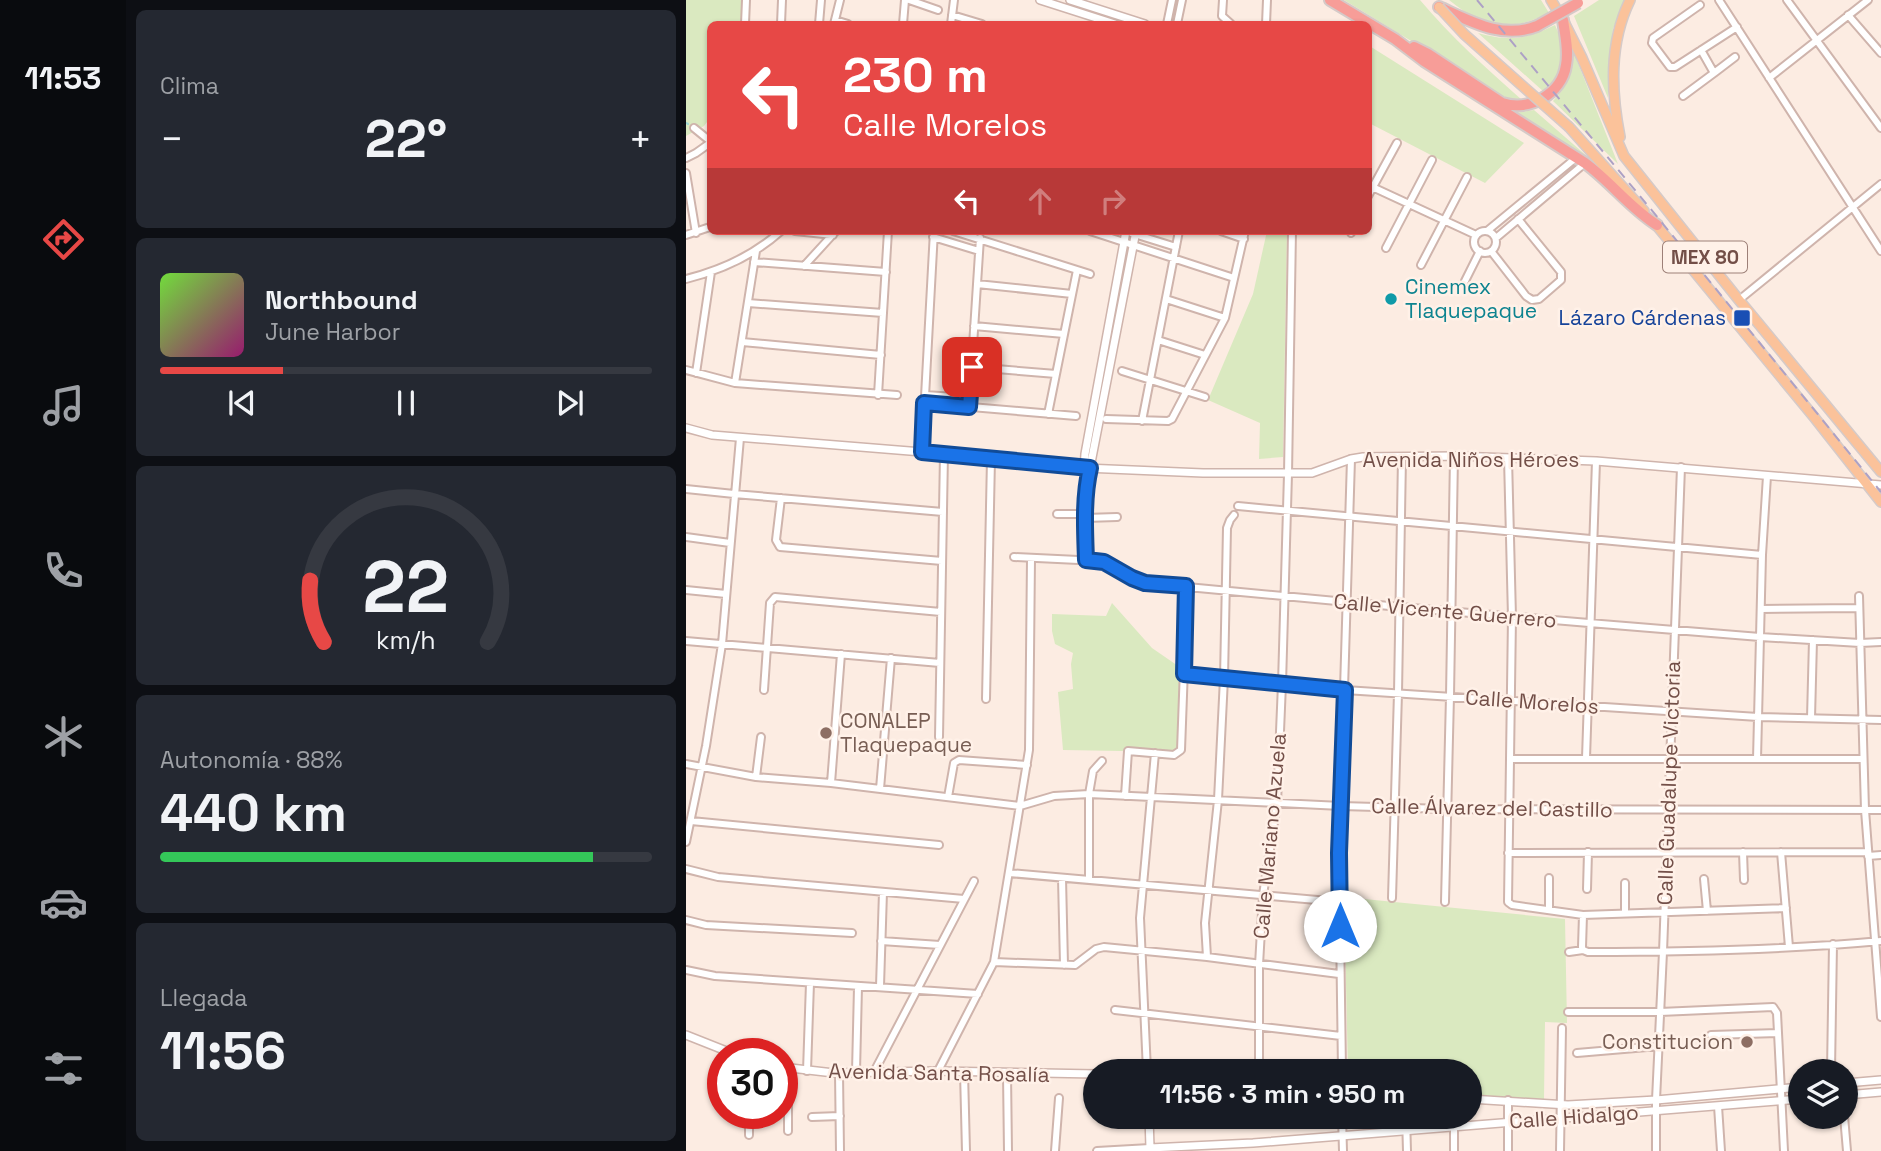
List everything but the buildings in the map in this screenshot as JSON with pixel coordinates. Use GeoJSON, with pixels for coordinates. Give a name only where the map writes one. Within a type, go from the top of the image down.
{"type":"FeatureCollection","features":[{"type":"Feature","properties":{"kind":"highway"},"geometry":{"type":"LineString","coordinates":[[1330,0],[1365,21]]}},
{"type":"Feature","properties":{"kind":"highway"},"geometry":{"type":"LineString","coordinates":[[1437,3],[1483,27],[1518,31],[1537,26],[1580,1]]}},
{"type":"Feature","properties":{"kind":"highway"},"geometry":{"type":"LineString","coordinates":[[1395,39],[1428,54],[1502,103],[1527,105],[1549,94],[1559,84],[1563,75],[1567,56],[1563,20]]}},
{"type":"Feature","properties":{"kind":"highway"},"geometry":{"type":"LineString","coordinates":[[1372,25],[1581,160],[1603,176],[1641,215],[1657,225]]}},
{"type":"Feature","properties":{"kind":"main road","name":"MEX 80"},"geometry":{"type":"LineString","coordinates":[[1551,0],[1563,20],[1624,156],[1881,472]]}},
{"type":"Feature","properties":{"kind":"main road"},"geometry":{"type":"LineString","coordinates":[[1624,156],[1613,98],[1613,72],[1617,37],[1630,0]]}},
{"type":"Feature","properties":{"kind":"main road","name":"MEX 80"},"geometry":{"type":"LineString","coordinates":[[1437,3],[1464,34],[1569,127],[1657,225],[1881,502]]}},
{"type":"Feature","properties":{"kind":"street"},"geometry":{"type":"LineString","coordinates":[[745,21],[746,0]]}},
{"type":"Feature","properties":{"kind":"street"},"geometry":{"type":"LineString","coordinates":[[781,21],[782,0]]}},
{"type":"Feature","properties":{"kind":"street"},"geometry":{"type":"LineString","coordinates":[[819,21],[821,0]]}},
{"type":"Feature","properties":{"kind":"street"},"geometry":{"type":"LineString","coordinates":[[834,21],[840,0]]}},
{"type":"Feature","properties":{"kind":"street"},"geometry":{"type":"LineString","coordinates":[[904,21],[907,0],[938,10]]}},
{"type":"Feature","properties":{"kind":"street"},"geometry":{"type":"LineString","coordinates":[[951,21],[954,0]]}},
{"type":"Feature","properties":{"kind":"street"},"geometry":{"type":"LineString","coordinates":[[1040,0],[1106,21]]}},
{"type":"Feature","properties":{"kind":"street"},"geometry":{"type":"LineString","coordinates":[[1070,0],[1136,21]]}},
{"type":"Feature","properties":{"kind":"street"},"geometry":{"type":"LineString","coordinates":[[1168,21],[1172,0]]}},
{"type":"Feature","properties":{"kind":"street"},"geometry":{"type":"LineString","coordinates":[[1178,21],[1182,0]]}},
{"type":"Feature","properties":{"kind":"street"},"geometry":{"type":"LineString","coordinates":[[1223,0],[1222,16],[1228,21]]}},
{"type":"Feature","properties":{"kind":"street"},"geometry":{"type":"LineString","coordinates":[[1266,21],[1267,0]]}},
{"type":"Feature","properties":{"kind":"street"},"geometry":{"type":"LineString","coordinates":[[1719,0],[1881,251]]}},
{"type":"Feature","properties":{"kind":"street"},"geometry":{"type":"LineString","coordinates":[[1787,0],[1881,128]]}},
{"type":"Feature","properties":{"kind":"street"},"geometry":{"type":"LineString","coordinates":[[1769,78],[1868,0]]}},
{"type":"Feature","properties":{"kind":"street"},"geometry":{"type":"LineString","coordinates":[[1700,5],[1653,38],[1652,42],[1668,66],[1671,67],[1737,27]]}},
{"type":"Feature","properties":{"kind":"street"},"geometry":{"type":"LineString","coordinates":[[952,15],[972,21]]}},
{"type":"Feature","properties":{"kind":"street"},"geometry":{"type":"LineString","coordinates":[[1848,15],[1881,53]]}},
{"type":"Feature","properties":{"kind":"street"},"geometry":{"type":"LineString","coordinates":[[1700,50],[1714,73]]}},
{"type":"Feature","properties":{"kind":"street"},"geometry":{"type":"LineString","coordinates":[[1683,96],[1735,57]]}},
{"type":"Feature","properties":{"kind":"street"},"geometry":{"type":"LineString","coordinates":[[694,128],[707,139]]}},
{"type":"Feature","properties":{"kind":"street"},"geometry":{"type":"LineString","coordinates":[[1372,184],[1397,143]]}},
{"type":"Feature","properties":{"kind":"street"},"geometry":{"type":"LineString","coordinates":[[686,158],[707,144]]}},
{"type":"Feature","properties":{"kind":"street"},"geometry":{"type":"LineString","coordinates":[[1386,248],[1432,160]]}},
{"type":"Feature","properties":{"kind":"street"},"geometry":{"type":"LineString","coordinates":[[1488,231],[1581,160]]}},
{"type":"Feature","properties":{"kind":"street"},"geometry":{"type":"LineString","coordinates":[[1496,238],[1543,198],[1581,160]]}},
{"type":"Feature","properties":{"kind":"street"},"geometry":{"type":"LineString","coordinates":[[686,173],[696,233]]}},
{"type":"Feature","properties":{"kind":"street"},"geometry":{"type":"LineString","coordinates":[[1421,265],[1467,177]]}},
{"type":"Feature","properties":{"kind":"street"},"geometry":{"type":"LineString","coordinates":[[1739,300],[1881,184]]}},
{"type":"Feature","properties":{"kind":"street"},"geometry":{"type":"LineString","coordinates":[[1372,186],[1476,235]]}},
{"type":"Feature","properties":{"kind":"street"},"geometry":{"type":"LineString","coordinates":[[1538,191],[1543,198]]}},
{"type":"Feature","properties":{"kind":"street"},"geometry":{"type":"LineString","coordinates":[[1492,251],[1526,296],[1532,300],[1536,300],[1562,280],[1561,272],[1518,219]]}},
{"type":"Feature","properties":{"kind":"street"},"geometry":{"type":"LineString","coordinates":[[686,235],[707,228]]}},
{"type":"Feature","properties":{"kind":"street"},"geometry":{"type":"LineString","coordinates":[[1481,231],[1493,233],[1496,238],[1492,251],[1480,251],[1476,247],[1474,241],[1481,231]]}},
{"type":"Feature","properties":{"kind":"street"},"geometry":{"type":"LineString","coordinates":[[686,279],[742,260],[776,235]]}},
{"type":"Feature","properties":{"kind":"street"},"geometry":{"type":"LineString","coordinates":[[804,266],[833,235]]}},
{"type":"Feature","properties":{"kind":"street"},"geometry":{"type":"LineString","coordinates":[[878,395],[888,235]]}},
{"type":"Feature","properties":{"kind":"street"},"geometry":{"type":"LineString","coordinates":[[922,452],[934,235]]}},
{"type":"Feature","properties":{"kind":"street"},"geometry":{"type":"LineString","coordinates":[[937,235],[979,251]]}},
{"type":"Feature","properties":{"kind":"street"},"geometry":{"type":"LineString","coordinates":[[966,235],[1090,274]]}},
{"type":"Feature","properties":{"kind":"street"},"geometry":{"type":"LineString","coordinates":[[1102,235],[1234,278]]}},
{"type":"Feature","properties":{"kind":"street"},"geometry":{"type":"LineString","coordinates":[[1127,235],[1129,244]]}},
{"type":"Feature","properties":{"kind":"street"},"geometry":{"type":"LineString","coordinates":[[1086,560],[1087,468],[1129,244],[1135,235]]}},
{"type":"Feature","properties":{"kind":"street"},"geometry":{"type":"LineString","coordinates":[[1142,235],[1176,247]]}},
{"type":"Feature","properties":{"kind":"street"},"geometry":{"type":"LineString","coordinates":[[1142,421],[1178,235]]}},
{"type":"Feature","properties":{"kind":"street"},"geometry":{"type":"LineString","coordinates":[[1106,419],[1170,421],[1225,318],[1245,235]]}},
{"type":"Feature","properties":{"kind":"street","name":"Calle Mariano Azuela"},"geometry":{"type":"LineString","coordinates":[[1259,1059],[1259,965],[1263,895],[1277,803],[1282,684],[1292,235]]}},
{"type":"Feature","properties":{"kind":"street"},"geometry":{"type":"LineString","coordinates":[[969,407],[980,239]]}},
{"type":"Feature","properties":{"kind":"street"},"geometry":{"type":"LineString","coordinates":[[735,383],[756,251]]}},
{"type":"Feature","properties":{"kind":"street"},"geometry":{"type":"LineString","coordinates":[[1465,281],[1480,251]]}},
{"type":"Feature","properties":{"kind":"street"},"geometry":{"type":"LineString","coordinates":[[754,262],[886,272]]}},
{"type":"Feature","properties":{"kind":"street"},"geometry":{"type":"LineString","coordinates":[[1048,414],[1077,270]]}},
{"type":"Feature","properties":{"kind":"street"},"geometry":{"type":"LineString","coordinates":[[696,373],[711,272]]}},
{"type":"Feature","properties":{"kind":"street"},"geometry":{"type":"LineString","coordinates":[[977,284],[1072,294]]}},
{"type":"Feature","properties":{"kind":"street"},"geometry":{"type":"LineString","coordinates":[[1166,299],[1225,318]]}},
{"type":"Feature","properties":{"kind":"street"},"geometry":{"type":"LineString","coordinates":[[748,303],[883,313]]}},
{"type":"Feature","properties":{"kind":"street"},"geometry":{"type":"LineString","coordinates":[[974,326],[1064,334]]}},
{"type":"Feature","properties":{"kind":"street"},"geometry":{"type":"LineString","coordinates":[[1158,340],[1205,355]]}},
{"type":"Feature","properties":{"kind":"street"},"geometry":{"type":"LineString","coordinates":[[742,342],[881,355]]}},
{"type":"Feature","properties":{"kind":"street"},"geometry":{"type":"LineString","coordinates":[[972,367],[1056,374]]}},
{"type":"Feature","properties":{"kind":"street"},"geometry":{"type":"LineString","coordinates":[[686,370],[735,383],[897,396]]}},
{"type":"Feature","properties":{"kind":"street"},"geometry":{"type":"LineString","coordinates":[[1122,371],[1205,397]]}},
{"type":"Feature","properties":{"kind":"street"},"geometry":{"type":"LineString","coordinates":[[925,395],[970,398]]}},
{"type":"Feature","properties":{"kind":"street"},"geometry":{"type":"LineString","coordinates":[[924,403],[1076,416]]}},
{"type":"Feature","properties":{"kind":"street","name":"Avenida Niños Héroes"},"geometry":{"type":"LineString","coordinates":[[686,428],[740,438],[1087,468],[1288,474],[1312,473],[1363,457],[1454,456],[1596,461],[1881,485]]}},
{"type":"Feature","properties":{"kind":"street"},"geometry":{"type":"LineString","coordinates":[[686,842],[722,644],[740,438]]}},
{"type":"Feature","properties":{"kind":"street"},"geometry":{"type":"LineString","coordinates":[[939,737],[944,454]]}},
{"type":"Feature","properties":{"kind":"street"},"geometry":{"type":"LineString","coordinates":[[1444,902],[1454,456]]}},
{"type":"Feature","properties":{"kind":"street"},"geometry":{"type":"LineString","coordinates":[[1392,898],[1402,457]]}},
{"type":"Feature","properties":{"kind":"street"},"geometry":{"type":"LineString","coordinates":[[986,699],[991,458]]}},
{"type":"Feature","properties":{"kind":"street"},"geometry":{"type":"LineString","coordinates":[[1508,458],[1512,617],[1508,902],[1512,905],[1583,915],[1786,908]]}},
{"type":"Feature","properties":{"kind":"street"},"geometry":{"type":"LineString","coordinates":[[1342,1059],[1339,974],[1341,806],[1351,459]]}},
{"type":"Feature","properties":{"kind":"street"},"geometry":{"type":"LineString","coordinates":[[1586,758],[1596,461]]}},
{"type":"Feature","properties":{"kind":"street","name":"Calle Guadalupe Victoria"},"geometry":{"type":"LineString","coordinates":[[1656,1151],[1682,467]]}},
{"type":"Feature","properties":{"kind":"street"},"geometry":{"type":"LineString","coordinates":[[1757,759],[1762,555],[1767,476]]}},
{"type":"Feature","properties":{"kind":"street"},"geometry":{"type":"LineString","coordinates":[[686,489],[943,512]]}},
{"type":"Feature","properties":{"kind":"street"},"geometry":{"type":"LineString","coordinates":[[780,498],[776,540],[783,548],[942,561]]}},
{"type":"Feature","properties":{"kind":"street"},"geometry":{"type":"LineString","coordinates":[[1238,506],[1762,555]]}},
{"type":"Feature","properties":{"kind":"street"},"geometry":{"type":"LineString","coordinates":[[1056,514],[1117,517]]}},
{"type":"Feature","properties":{"kind":"street"},"geometry":{"type":"LineString","coordinates":[[1207,957],[1205,923],[1218,800],[1224,678],[1227,528],[1234,515]]}},
{"type":"Feature","properties":{"kind":"street"},"geometry":{"type":"LineString","coordinates":[[686,537],[730,543]]}},
{"type":"Feature","properties":{"kind":"street","name":"Calle Vicente Guerrero"},"geometry":{"type":"LineString","coordinates":[[1014,557],[1104,562],[1145,583],[1285,597],[1760,637],[1881,642]]}},
{"type":"Feature","properties":{"kind":"street"},"geometry":{"type":"LineString","coordinates":[[938,1071],[994,962],[1029,750],[1031,559]]}},
{"type":"Feature","properties":{"kind":"street"},"geometry":{"type":"LineString","coordinates":[[1125,796],[1128,751],[1174,755],[1180,753],[1182,748],[1186,586]]}},
{"type":"Feature","properties":{"kind":"street"},"geometry":{"type":"LineString","coordinates":[[686,590],[726,594]]}},
{"type":"Feature","properties":{"kind":"street"},"geometry":{"type":"LineString","coordinates":[[764,690],[770,603],[773,598],[778,596],[941,612]]}},
{"type":"Feature","properties":{"kind":"street"},"geometry":{"type":"LineString","coordinates":[[1858,596],[1867,854],[1878,941],[1881,1017]]}},
{"type":"Feature","properties":{"kind":"street"},"geometry":{"type":"LineString","coordinates":[[1761,609],[1859,608]]}},
{"type":"Feature","properties":{"kind":"street"},"geometry":{"type":"LineString","coordinates":[[1811,718],[1812,640]]}},
{"type":"Feature","properties":{"kind":"street"},"geometry":{"type":"LineString","coordinates":[[686,641],[940,663]]}},
{"type":"Feature","properties":{"kind":"street"},"geometry":{"type":"LineString","coordinates":[[831,783],[841,654]]}},
{"type":"Feature","properties":{"kind":"street"},"geometry":{"type":"LineString","coordinates":[[880,789],[891,659]]}},
{"type":"Feature","properties":{"kind":"street","name":"Calle Morelos"},"geometry":{"type":"LineString","coordinates":[[1184,674],[1345,690],[1758,717],[1881,719]]}},
{"type":"Feature","properties":{"kind":"street"},"geometry":{"type":"LineString","coordinates":[[756,777],[761,737]]}},
{"type":"Feature","properties":{"kind":"street"},"geometry":{"type":"LineString","coordinates":[[1147,1059],[1140,918],[1155,753]]}},
{"type":"Feature","properties":{"kind":"street"},"geometry":{"type":"LineString","coordinates":[[1510,759],[1862,759]]}},
{"type":"Feature","properties":{"kind":"street"},"geometry":{"type":"LineString","coordinates":[[948,797],[956,761],[1027,765]]}},
{"type":"Feature","properties":{"kind":"street"},"geometry":{"type":"LineString","coordinates":[[1089,880],[1089,794],[1093,771],[1102,761]]}},
{"type":"Feature","properties":{"kind":"street"},"geometry":{"type":"LineString","coordinates":[[686,764],[756,777],[831,783],[1020,806]]}},
{"type":"Feature","properties":{"kind":"street","name":"Calle Álvarez del Castillo"},"geometry":{"type":"LineString","coordinates":[[1020,806],[1054,796],[1089,794],[1446,809],[1881,810]]}},
{"type":"Feature","properties":{"kind":"street"},"geometry":{"type":"LineString","coordinates":[[691,821],[940,845]]}},
{"type":"Feature","properties":{"kind":"street"},"geometry":{"type":"LineString","coordinates":[[1587,889],[1588,852]]}},
{"type":"Feature","properties":{"kind":"street"},"geometry":{"type":"LineString","coordinates":[[1743,852],[1744,880]]}},
{"type":"Feature","properties":{"kind":"street"},"geometry":{"type":"LineString","coordinates":[[1508,853],[1781,852],[1881,855]]}},
{"type":"Feature","properties":{"kind":"street"},"geometry":{"type":"LineString","coordinates":[[1781,852],[1789,947]]}},
{"type":"Feature","properties":{"kind":"street"},"geometry":{"type":"LineString","coordinates":[[686,869],[718,877],[964,900]]}},
{"type":"Feature","properties":{"kind":"street"},"geometry":{"type":"LineString","coordinates":[[1009,873],[1340,902]]}},
{"type":"Feature","properties":{"kind":"street"},"geometry":{"type":"LineString","coordinates":[[1062,878],[1064,965]]}},
{"type":"Feature","properties":{"kind":"street"},"geometry":{"type":"LineString","coordinates":[[1549,878],[1549,910]]}},
{"type":"Feature","properties":{"kind":"street"},"geometry":{"type":"LineString","coordinates":[[1704,879],[1707,911]]}},
{"type":"Feature","properties":{"kind":"street"},"geometry":{"type":"LineString","coordinates":[[874,1072],[974,881]]}},
{"type":"Feature","properties":{"kind":"street"},"geometry":{"type":"LineString","coordinates":[[1625,883],[1625,914]]}},
{"type":"Feature","properties":{"kind":"street"},"geometry":{"type":"LineString","coordinates":[[880,986],[883,892]]}},
{"type":"Feature","properties":{"kind":"street"},"geometry":{"type":"LineString","coordinates":[[1871,899],[1881,898]]}},
{"type":"Feature","properties":{"kind":"street"},"geometry":{"type":"LineString","coordinates":[[1583,915],[1583,950]]}},
{"type":"Feature","properties":{"kind":"street"},"geometry":{"type":"LineString","coordinates":[[686,920],[706,925],[852,933]]}},
{"type":"Feature","properties":{"kind":"street"},"geometry":{"type":"LineString","coordinates":[[881,941],[940,945]]}},
{"type":"Feature","properties":{"kind":"street"},"geometry":{"type":"LineString","coordinates":[[1569,952],[1663,952],[1878,941]]}},
{"type":"Feature","properties":{"kind":"street"},"geometry":{"type":"LineString","coordinates":[[1831,1059],[1833,944]]}},
{"type":"Feature","properties":{"kind":"street"},"geometry":{"type":"LineString","coordinates":[[994,962],[1075,965],[1100,947],[1339,974]]}},
{"type":"Feature","properties":{"kind":"street"},"geometry":{"type":"LineString","coordinates":[[686,970],[715,976],[978,994]]}},
{"type":"Feature","properties":{"kind":"street"},"geometry":{"type":"LineString","coordinates":[[807,1071],[810,983]]}},
{"type":"Feature","properties":{"kind":"street"},"geometry":{"type":"LineString","coordinates":[[856,1072],[858,987]]}},
{"type":"Feature","properties":{"kind":"street"},"geometry":{"type":"LineString","coordinates":[[1568,1012],[1660,1012],[1771,1006],[1777,1013],[1784,1151]]}},
{"type":"Feature","properties":{"kind":"street"},"geometry":{"type":"LineString","coordinates":[[1115,1010],[1341,1036]]}},
{"type":"Feature","properties":{"kind":"street"},"geometry":{"type":"LineString","coordinates":[[1560,1151],[1562,1028]]}},
{"type":"Feature","properties":{"kind":"street"},"geometry":{"type":"LineString","coordinates":[[1711,1035],[1778,1033]]}},
{"type":"Feature","properties":{"kind":"street"},"geometry":{"type":"LineString","coordinates":[[686,1035],[707,1043]]}},
{"type":"Feature","properties":{"kind":"street"},"geometry":{"type":"LineString","coordinates":[[1577,1053],[1659,1046]]}},
{"type":"Feature","properties":{"kind":"street","name":"Avenida Santa Rosalía"},"geometry":{"type":"LineString","coordinates":[[798,1070],[839,1073],[938,1071],[1083,1074]]}},
{"type":"Feature","properties":{"kind":"street"},"geometry":{"type":"LineString","coordinates":[[964,1072],[966,1151]]}},
{"type":"Feature","properties":{"kind":"street"},"geometry":{"type":"LineString","coordinates":[[839,1073],[840,1151]]}},
{"type":"Feature","properties":{"kind":"street"},"geometry":{"type":"LineString","coordinates":[[1007,1073],[1008,1151]]}},
{"type":"Feature","properties":{"kind":"street"},"geometry":{"type":"LineString","coordinates":[[1858,1082],[1881,1080]]}},
{"type":"Feature","properties":{"kind":"street","name":"Calle Hidalgo"},"geometry":{"type":"LineString","coordinates":[[1560,1105],[1788,1088]]}},
{"type":"Feature","properties":{"kind":"street"},"geometry":{"type":"LineString","coordinates":[[1858,1094],[1881,1092]]}},
{"type":"Feature","properties":{"kind":"street"},"geometry":{"type":"LineString","coordinates":[[1055,1151],[1059,1098]]}},
{"type":"Feature","properties":{"kind":"street"},"geometry":{"type":"LineString","coordinates":[[1482,1099],[1560,1105]]}},
{"type":"Feature","properties":{"kind":"street"},"geometry":{"type":"LineString","coordinates":[[1508,1100],[1508,1151]]}},
{"type":"Feature","properties":{"kind":"street","name":"Calle Hidalgo"},"geometry":{"type":"LineString","coordinates":[[1482,1124],[1788,1100]]}},
{"type":"Feature","properties":{"kind":"street"},"geometry":{"type":"LineString","coordinates":[[1718,1106],[1721,1151]]}},
{"type":"Feature","properties":{"kind":"street"},"geometry":{"type":"LineString","coordinates":[[812,1117],[840,1116]]}},
{"type":"Feature","properties":{"kind":"street"},"geometry":{"type":"LineString","coordinates":[[749,1129],[749,1135]]}},
{"type":"Feature","properties":{"kind":"street"},"geometry":{"type":"LineString","coordinates":[[1149,1129],[1150,1149]]}},
{"type":"Feature","properties":{"kind":"street"},"geometry":{"type":"LineString","coordinates":[[1343,1129],[1343,1151]]}},
{"type":"Feature","properties":{"kind":"street","name":"Calle Hidalgo"},"geometry":{"type":"LineString","coordinates":[[1100,1151],[1253,1147],[1422,1129]]}},
{"type":"Feature","properties":{"kind":"street"},"geometry":{"type":"LineString","coordinates":[[1454,1129],[1454,1151]]}},
{"type":"Feature","properties":{"kind":"street"},"geometry":{"type":"LineString","coordinates":[[1845,1129],[1847,1151]]}},
{"type":"Feature","properties":{"kind":"street"},"geometry":{"type":"LineString","coordinates":[[1406,1130],[1406,1151]]}},
{"type":"Feature","properties":{"kind":"green space"},"geometry":{"type":"Polygon","coordinates":[[[686,0],[743,0],[741,21],[707,21],[707,122],[686,136],[686,0]]]}},
{"type":"Feature","properties":{"kind":"green space"},"geometry":{"type":"Polygon","coordinates":[[[1344,0],[1420,0],[1456,39],[1522,100],[1498,94],[1344,0]]]}},
{"type":"Feature","properties":{"kind":"green space"},"geometry":{"type":"Polygon","coordinates":[[[1449,0],[1541,0],[1549,13],[1521,23],[1497,24],[1473,17],[1449,0]]]}},
{"type":"Feature","properties":{"kind":"green space"},"geometry":{"type":"Polygon","coordinates":[[[1599,0],[1625,0],[1613,29],[1608,98],[1574,16],[1599,0]]]}},
{"type":"Feature","properties":{"kind":"green space"},"geometry":{"type":"Polygon","coordinates":[[[1555,25],[1562,44],[1563,61],[1557,76],[1544,92],[1478,33],[1499,38],[1518,38],[1555,25]]]}},
{"type":"Feature","properties":{"kind":"green space"},"geometry":{"type":"Polygon","coordinates":[[[1372,48],[1524,143],[1485,183],[1372,125],[1372,48]]]}},
{"type":"Feature","properties":{"kind":"green space"},"geometry":{"type":"Polygon","coordinates":[[[1574,53],[1618,164],[1553,101],[1568,79],[1574,53]]]}},
{"type":"Feature","properties":{"kind":"green space"},"geometry":{"type":"Polygon","coordinates":[[[1534,110],[1604,171],[1513,113],[1534,110]]]}},
{"type":"Feature","properties":{"kind":"green space"},"geometry":{"type":"Polygon","coordinates":[[[1266,235],[1287,235],[1283,457],[1259,459],[1260,423],[1208,400],[1253,294],[1266,235]]]}},
{"type":"Feature","properties":{"kind":"green space"},"geometry":{"type":"Polygon","coordinates":[[[1112,603],[1152,648],[1181,668],[1179,752],[1063,750],[1058,692],[1073,689],[1073,653],[1055,644],[1052,614],[1106,616],[1112,603]]]}},
{"type":"Feature","properties":{"kind":"green space"},"geometry":{"type":"Polygon","coordinates":[[[1344,897],[1565,919],[1567,1023],[1545,1022],[1544,1099],[1482,1096],[1482,1059],[1348,1059],[1344,897]]]}},
{"type":"Feature","properties":{"kind":"railway"},"geometry":{"type":"LineString","coordinates":[[1477,0],[1881,492]]}},
{"type":"Feature","properties":{"kind":"place","name":"Cinemex Tlaquepaque"},"geometry":{"type":"Point","coordinates":[1391,299]}},
{"type":"Feature","properties":{"kind":"place","name":"Lázaro Cárdenas"},"geometry":{"type":"Point","coordinates":[1742,318]}},
{"type":"Feature","properties":{"kind":"place","name":"CONALEP Tlaquepaque"},"geometry":{"type":"Point","coordinates":[826,733]}},
{"type":"Feature","properties":{"kind":"place","name":"Constitucion"},"geometry":{"type":"Point","coordinates":[1747,1042]}},
{"type":"Feature","properties":{"kind":"route"},"geometry":{"type":"LineString","coordinates":[[972,367],[969,407],[924,403],[922,452],[1090,468],[1085,514],[1086,560],[1104,562],[1145,583],[1186,586],[1184,674],[1345,690],[1339,853],[1340,926]]}}]}
